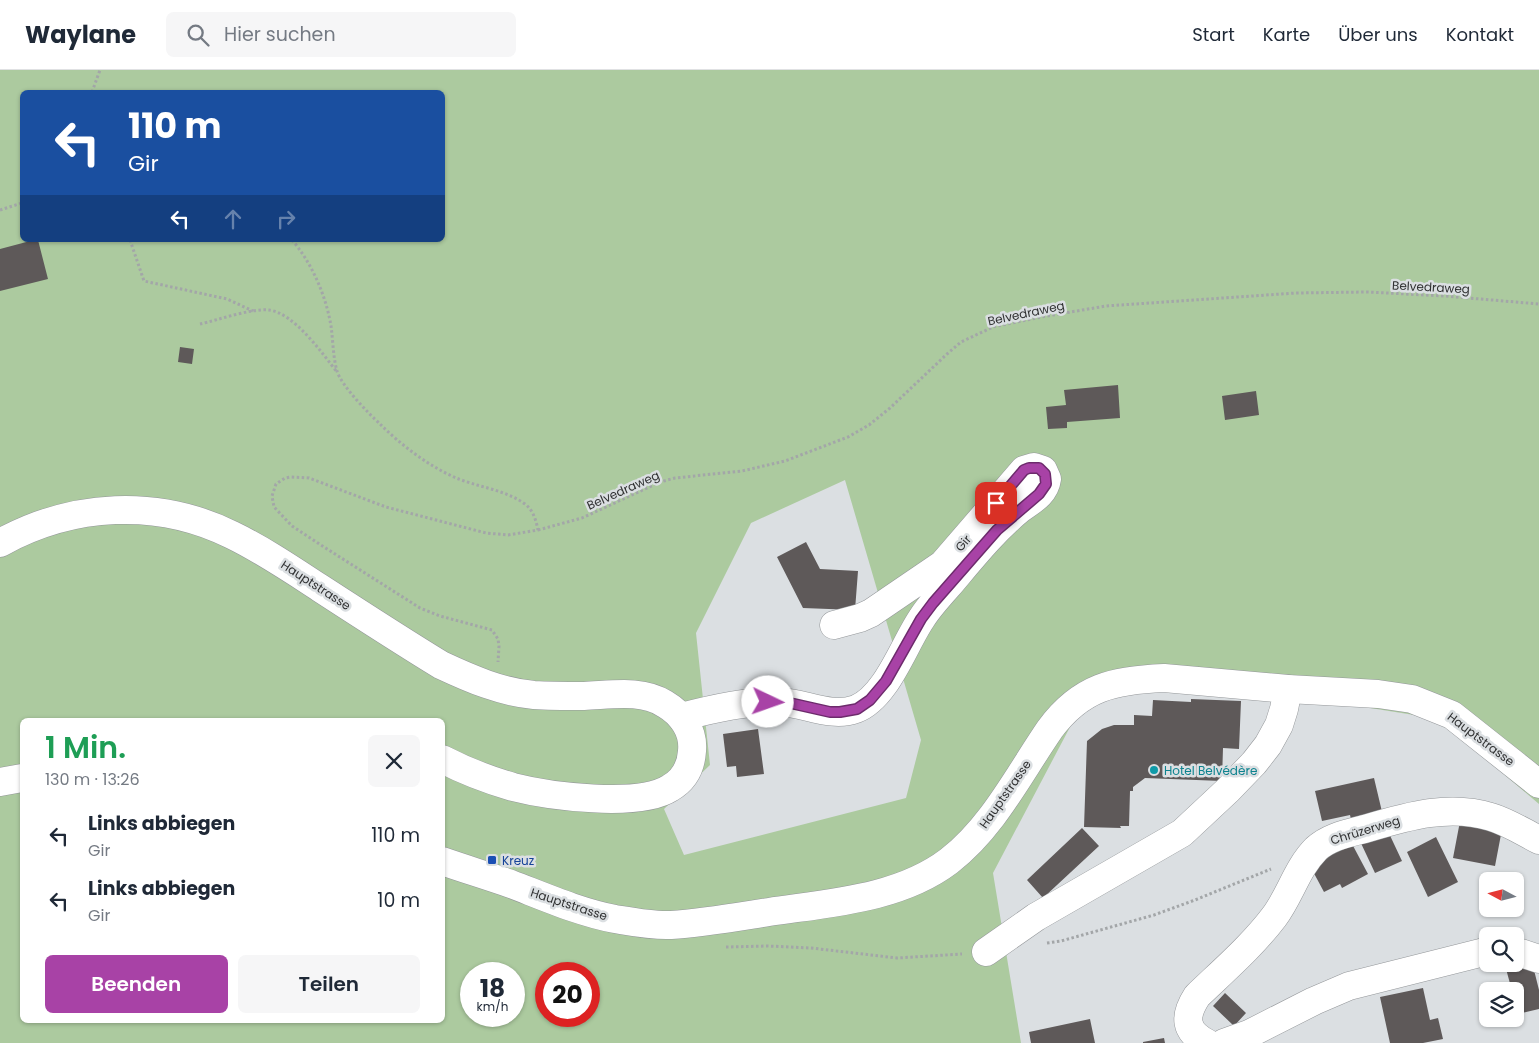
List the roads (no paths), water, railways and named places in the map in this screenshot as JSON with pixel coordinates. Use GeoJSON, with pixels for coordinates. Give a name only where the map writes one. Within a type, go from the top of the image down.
{"type":"FeatureCollection","features":[{"type":"Feature","properties":{"kind":"main road","name":"Gir"},"geometry":{"type":"LineString","coordinates":[[681,717],[717,709],[768,702],[796,704],[830,712],[850,711],[864,705],[878,693],[921,619],[933,603],[997,530],[1043,490],[1046,479],[1043,470],[1034,467],[1024,470],[953,554],[930,574],[871,613],[834,625]]}},
{"type":"Feature","properties":{"kind":"main road","name":"Hauptstrasse"},"geometry":{"type":"LineString","coordinates":[[0,543],[16,534],[67,516],[95,511],[138,509],[187,517],[211,525],[260,550],[441,665],[492,686],[532,695],[638,695],[653,698],[674,710],[681,717],[691,735],[692,746],[689,766],[685,775],[674,786],[660,793],[631,798],[585,798],[537,792],[495,781],[445,760]]}},
{"type":"Feature","properties":{"kind":"main road","name":"Hauptstrasse"},"geometry":{"type":"LineString","coordinates":[[445,862],[574,908],[613,919],[640,923],[670,925],[714,920],[860,898],[904,885],[921,878],[948,862],[990,818],[1059,716],[1084,695],[1098,689],[1129,681],[1164,678],[1288,689],[1378,694],[1412,699],[1452,715],[1539,784]]}},
{"type":"Feature","properties":{"kind":"main road"},"geometry":{"type":"LineString","coordinates":[[986,952],[1036,918],[1182,833],[1228,790],[1268,745],[1279,724],[1288,689]]}},
{"type":"Feature","properties":{"kind":"main road"},"geometry":{"type":"LineString","coordinates":[[0,782],[20,778]]}},
{"type":"Feature","properties":{"kind":"main road","name":"Chrüzerweg"},"geometry":{"type":"LineString","coordinates":[[1207,1043],[1198,1038],[1191,1030],[1188,1022],[1188,1013],[1191,1005],[1270,922],[1284,903],[1305,862],[1317,848],[1325,843],[1345,834],[1433,812],[1476,814],[1490,817],[1539,840]]}},
{"type":"Feature","properties":{"kind":"main road"},"geometry":{"type":"LineString","coordinates":[[1224,1043],[1249,1034],[1314,1001],[1349,986],[1479,953]]}},
{"type":"Feature","properties":{"kind":"main road"},"geometry":{"type":"LineString","coordinates":[[1524,954],[1539,958]]}},
{"type":"Feature","properties":{"kind":"place","name":"Hotel Belvédère"},"geometry":{"type":"Point","coordinates":[1154,770]}},
{"type":"Feature","properties":{"kind":"place","name":"Kreuz"},"geometry":{"type":"Point","coordinates":[492,860]}}]}
